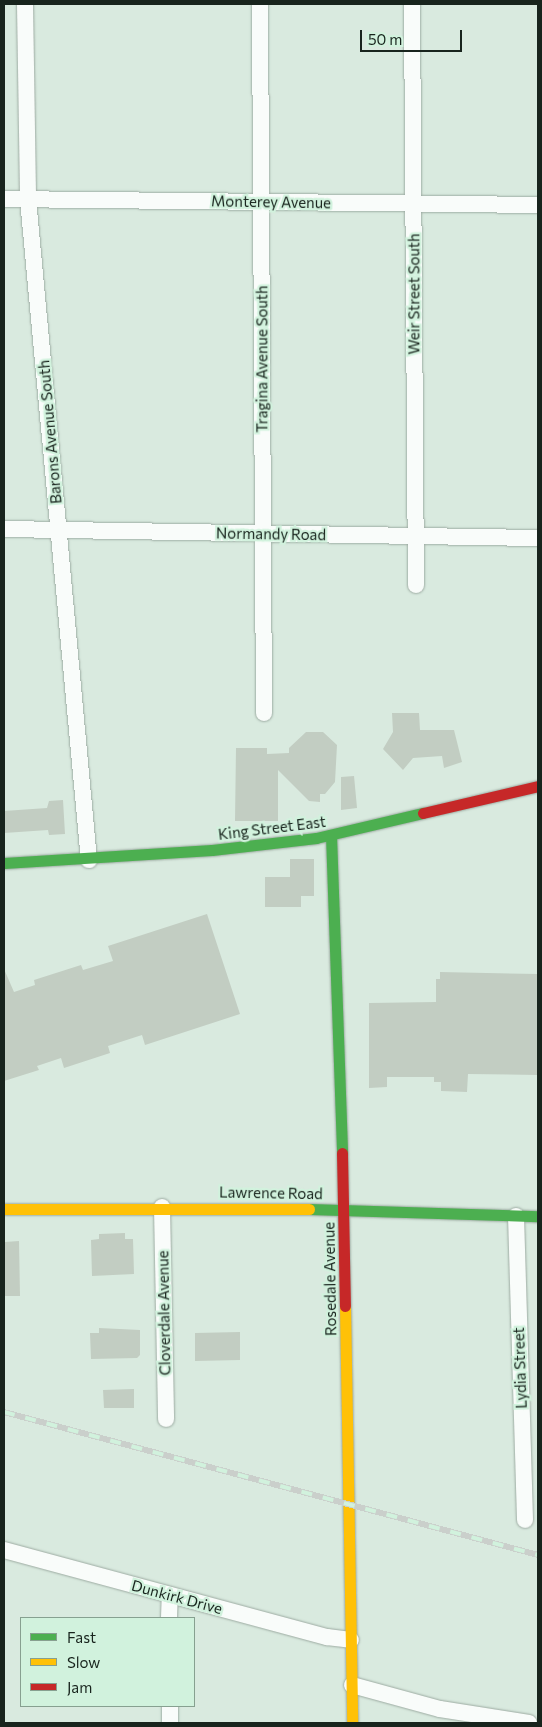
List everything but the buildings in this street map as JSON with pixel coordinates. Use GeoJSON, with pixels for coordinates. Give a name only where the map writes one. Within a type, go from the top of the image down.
{"type":"FeatureCollection","features":[{"type":"Feature","properties":{"kind":"street","name":"Barons Avenue South"},"geometry":{"type":"LineString","coordinates":[[25,4],[28,199],[89,860]]}},
{"type":"Feature","properties":{"kind":"street","name":"Tragina Avenue South"},"geometry":{"type":"LineString","coordinates":[[260,4],[264,713]]}},
{"type":"Feature","properties":{"kind":"street","name":"Weir Street South"},"geometry":{"type":"LineString","coordinates":[[412,4],[416,585]]}},
{"type":"Feature","properties":{"kind":"street","name":"Monterey Avenue"},"geometry":{"type":"LineString","coordinates":[[4,199],[538,206]]}},
{"type":"Feature","properties":{"kind":"street","name":"Normandy Road"},"geometry":{"type":"LineString","coordinates":[[4,529],[538,538]]}},
{"type":"Feature","properties":{"kind":"street","name":"King Street East"},"geometry":{"type":"LineString","coordinates":[[4,863],[89,860],[212,850],[331,835],[538,786]]}},
{"type":"Feature","properties":{"kind":"street","name":"Rosedale Avenue"},"geometry":{"type":"LineString","coordinates":[[331,835],[344,1210],[352,1723]]}},
{"type":"Feature","properties":{"kind":"street","name":"Lawrence Road"},"geometry":{"type":"LineString","coordinates":[[4,1209],[162,1206],[538,1216]]}},
{"type":"Feature","properties":{"kind":"street","name":"Cloverdale Avenue"},"geometry":{"type":"LineString","coordinates":[[162,1206],[166,1419]]}},
{"type":"Feature","properties":{"kind":"street","name":"Lydia Street"},"geometry":{"type":"LineString","coordinates":[[516,1216],[524,1520]]}},
{"type":"Feature","properties":{"kind":"street","name":"Dunkirk Drive"},"geometry":{"type":"LineString","coordinates":[[4,1550],[327,1637],[351,1640]]}},
{"type":"Feature","properties":{"kind":"street"},"geometry":{"type":"LineString","coordinates":[[169,1617],[170,1595]]}},
{"type":"Feature","properties":{"kind":"street"},"geometry":{"type":"LineString","coordinates":[[352,1685],[440,1709],[526,1723]]}},
{"type":"Feature","properties":{"kind":"street"},"geometry":{"type":"LineString","coordinates":[[170,1707],[170,1723]]}},
{"type":"Feature","properties":{"kind":"railway"},"geometry":{"type":"LineString","coordinates":[[4,1412],[538,1555]]}},
{"type":"Feature","properties":{"kind":"traffic: fast"},"geometry":{"type":"LineString","coordinates":[[4,863],[212,850],[316,838],[423,813]]}},
{"type":"Feature","properties":{"kind":"traffic: fast"},"geometry":{"type":"LineString","coordinates":[[331,835],[342,1153]]}},
{"type":"Feature","properties":{"kind":"traffic: fast"},"geometry":{"type":"LineString","coordinates":[[309,1209],[538,1216]]}},
{"type":"Feature","properties":{"kind":"traffic: slow"},"geometry":{"type":"LineString","coordinates":[[4,1209],[309,1209]]}},
{"type":"Feature","properties":{"kind":"traffic: slow"},"geometry":{"type":"LineString","coordinates":[[345,1306],[352,1723]]}},
{"type":"Feature","properties":{"kind":"traffic: jam"},"geometry":{"type":"LineString","coordinates":[[423,813],[538,786]]}},
{"type":"Feature","properties":{"kind":"traffic: jam"},"geometry":{"type":"LineString","coordinates":[[342,1153],[345,1306]]}}]}
